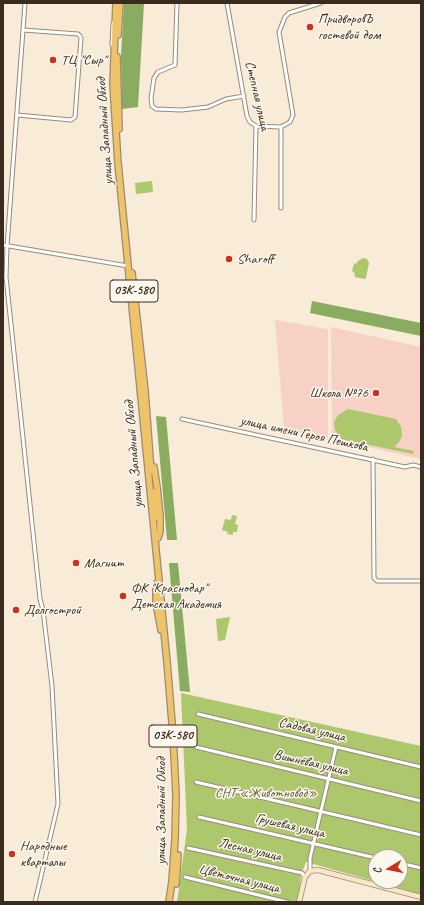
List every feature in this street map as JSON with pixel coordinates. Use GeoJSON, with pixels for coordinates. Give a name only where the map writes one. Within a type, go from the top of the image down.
{"type":"FeatureCollection","features":[{"type":"Feature","properties":{"kind":"highway","name":"улица Западный Обход"},"geometry":{"type":"LineString","coordinates":[[115,3],[113,85],[118,156],[173,735],[176,795],[175,839],[169,902]]}},
{"type":"Feature","properties":{"kind":"highway","name":"улица Западный Обход"},"geometry":{"type":"LineString","coordinates":[[120,3],[117,67],[123,182],[145,391],[172,681],[178,795],[177,873],[173,902]]}},
{"type":"Feature","properties":{"kind":"street"},"geometry":{"type":"LineString","coordinates":[[25,3],[5,245],[7,295],[31,521],[52,686],[58,804],[35,902]]}},
{"type":"Feature","properties":{"kind":"street"},"geometry":{"type":"LineString","coordinates":[[177,3],[175,65],[158,72],[154,78],[151,98],[152,106],[156,109],[182,110],[208,107],[226,99],[244,96]]}},
{"type":"Feature","properties":{"kind":"street","name":"Степная улица"},"geometry":{"type":"LineString","coordinates":[[227,3],[247,116],[250,122],[256,126],[254,220]]}},
{"type":"Feature","properties":{"kind":"street"},"geometry":{"type":"LineString","coordinates":[[256,126],[281,127],[290,122],[293,115],[278,32],[285,17],[289,13],[321,3]]}},
{"type":"Feature","properties":{"kind":"street"},"geometry":{"type":"LineString","coordinates":[[17,114],[71,120],[75,117],[81,38],[78,34],[23,30]]}},
{"type":"Feature","properties":{"kind":"street","name":"Степная улица"},"geometry":{"type":"LineString","coordinates":[[281,127],[281,208]]}},
{"type":"Feature","properties":{"kind":"street"},"geometry":{"type":"LineString","coordinates":[[5,245],[128,266]]}},
{"type":"Feature","properties":{"kind":"street","name":"улица имени Героя Пешкова"},"geometry":{"type":"LineString","coordinates":[[182,419],[373,460],[405,466],[413,465],[421,467]]}},
{"type":"Feature","properties":{"kind":"street"},"geometry":{"type":"LineString","coordinates":[[373,460],[374,578],[377,581],[421,581]]}},
{"type":"Feature","properties":{"kind":"street","name":"Садовая улица"},"geometry":{"type":"LineString","coordinates":[[198,714],[421,767]]}},
{"type":"Feature","properties":{"kind":"street","name":"Вишнёвая улица"},"geometry":{"type":"LineString","coordinates":[[196,747],[421,800]]}},
{"type":"Feature","properties":{"kind":"street"},"geometry":{"type":"LineString","coordinates":[[299,902],[305,877],[310,871],[310,858],[336,747]]}},
{"type":"Feature","properties":{"kind":"street"},"geometry":{"type":"LineString","coordinates":[[196,782],[421,835]]}},
{"type":"Feature","properties":{"kind":"street","name":"Грушевая улица"},"geometry":{"type":"LineString","coordinates":[[199,817],[368,856]]}},
{"type":"Feature","properties":{"kind":"street","name":"Лесная улица"},"geometry":{"type":"LineString","coordinates":[[188,848],[302,874],[305,877]]}},
{"type":"Feature","properties":{"kind":"street"},"geometry":{"type":"LineString","coordinates":[[408,865],[421,868]]}},
{"type":"Feature","properties":{"kind":"street"},"geometry":{"type":"LineString","coordinates":[[310,871],[318,870],[421,897]]}},
{"type":"Feature","properties":{"kind":"street","name":"Цветочная улица"},"geometry":{"type":"LineString","coordinates":[[185,877],[287,902]]}},
{"type":"Feature","properties":{"kind":"shaded area"},"geometry":{"type":"Polygon","coordinates":[[[275,320],[328,329],[328,439],[284,429],[275,320]]]}},
{"type":"Feature","properties":{"kind":"shaded area","name":"Школа №76"},"geometry":{"type":"Polygon","coordinates":[[[331,327],[421,347],[421,459],[332,439],[331,327]]]}},
{"type":"Feature","properties":{"kind":"green space"},"geometry":{"type":"Polygon","coordinates":[[[124,3],[144,3],[138,107],[122,109],[121,56],[124,3]]]}},
{"type":"Feature","properties":{"kind":"green space"},"geometry":{"type":"Polygon","coordinates":[[[152,181],[153,192],[136,194],[135,183],[152,181]]]}},
{"type":"Feature","properties":{"kind":"green space"},"geometry":{"type":"Polygon","coordinates":[[[363,258],[367,259],[369,263],[366,278],[364,279],[355,277],[354,272],[352,271],[354,263],[356,264],[363,258]]]}},
{"type":"Feature","properties":{"kind":"green space"},"geometry":{"type":"Polygon","coordinates":[[[312,301],[421,323],[421,336],[310,313],[312,301]]]}},
{"type":"Feature","properties":{"kind":"green space"},"geometry":{"type":"Polygon","coordinates":[[[348,409],[396,419],[401,427],[402,435],[400,441],[394,447],[414,451],[413,454],[341,439],[335,430],[334,422],[338,415],[348,409]]]}},
{"type":"Feature","properties":{"kind":"green space"},"geometry":{"type":"Polygon","coordinates":[[[156,416],[166,417],[177,540],[167,540],[156,416]]]}},
{"type":"Feature","properties":{"kind":"green space"},"geometry":{"type":"Polygon","coordinates":[[[232,515],[237,516],[235,524],[238,525],[237,532],[233,532],[233,535],[227,534],[228,532],[222,530],[225,519],[231,520],[232,515]]]}},
{"type":"Feature","properties":{"kind":"green space"},"geometry":{"type":"Polygon","coordinates":[[[169,563],[178,563],[190,692],[180,691],[169,563]]]}},
{"type":"Feature","properties":{"kind":"green space"},"geometry":{"type":"Polygon","coordinates":[[[230,617],[225,640],[218,641],[216,619],[230,617]]]}},
{"type":"Feature","properties":{"kind":"green space","name":"СНТ «Животновод»"},"geometry":{"type":"Polygon","coordinates":[[[181,693],[421,746],[421,896],[402,889],[408,889],[408,849],[368,849],[368,879],[306,862],[301,875],[298,902],[177,902],[187,829],[181,693]]]}},
{"type":"Feature","properties":{"kind":"place","name":"ПридворовЪ гостевой дом"},"geometry":{"type":"Point","coordinates":[310,27]}},
{"type":"Feature","properties":{"kind":"place","name":"ТЦ \"Сыр\""},"geometry":{"type":"Point","coordinates":[53,60]}},
{"type":"Feature","properties":{"kind":"place","name":"Sharoff"},"geometry":{"type":"Point","coordinates":[229,259]}},
{"type":"Feature","properties":{"kind":"place","name":"Школа №76"},"geometry":{"type":"Point","coordinates":[376,393]}},
{"type":"Feature","properties":{"kind":"place","name":"Магнит"},"geometry":{"type":"Point","coordinates":[76,563]}},
{"type":"Feature","properties":{"kind":"place","name":"ФК \"Краснодар\" Детская Академия"},"geometry":{"type":"Point","coordinates":[123,596]}},
{"type":"Feature","properties":{"kind":"place","name":"Долгострой"},"geometry":{"type":"Point","coordinates":[16,610]}},
{"type":"Feature","properties":{"kind":"place","name":"Народные кварталы"},"geometry":{"type":"Point","coordinates":[12,854]}}]}
